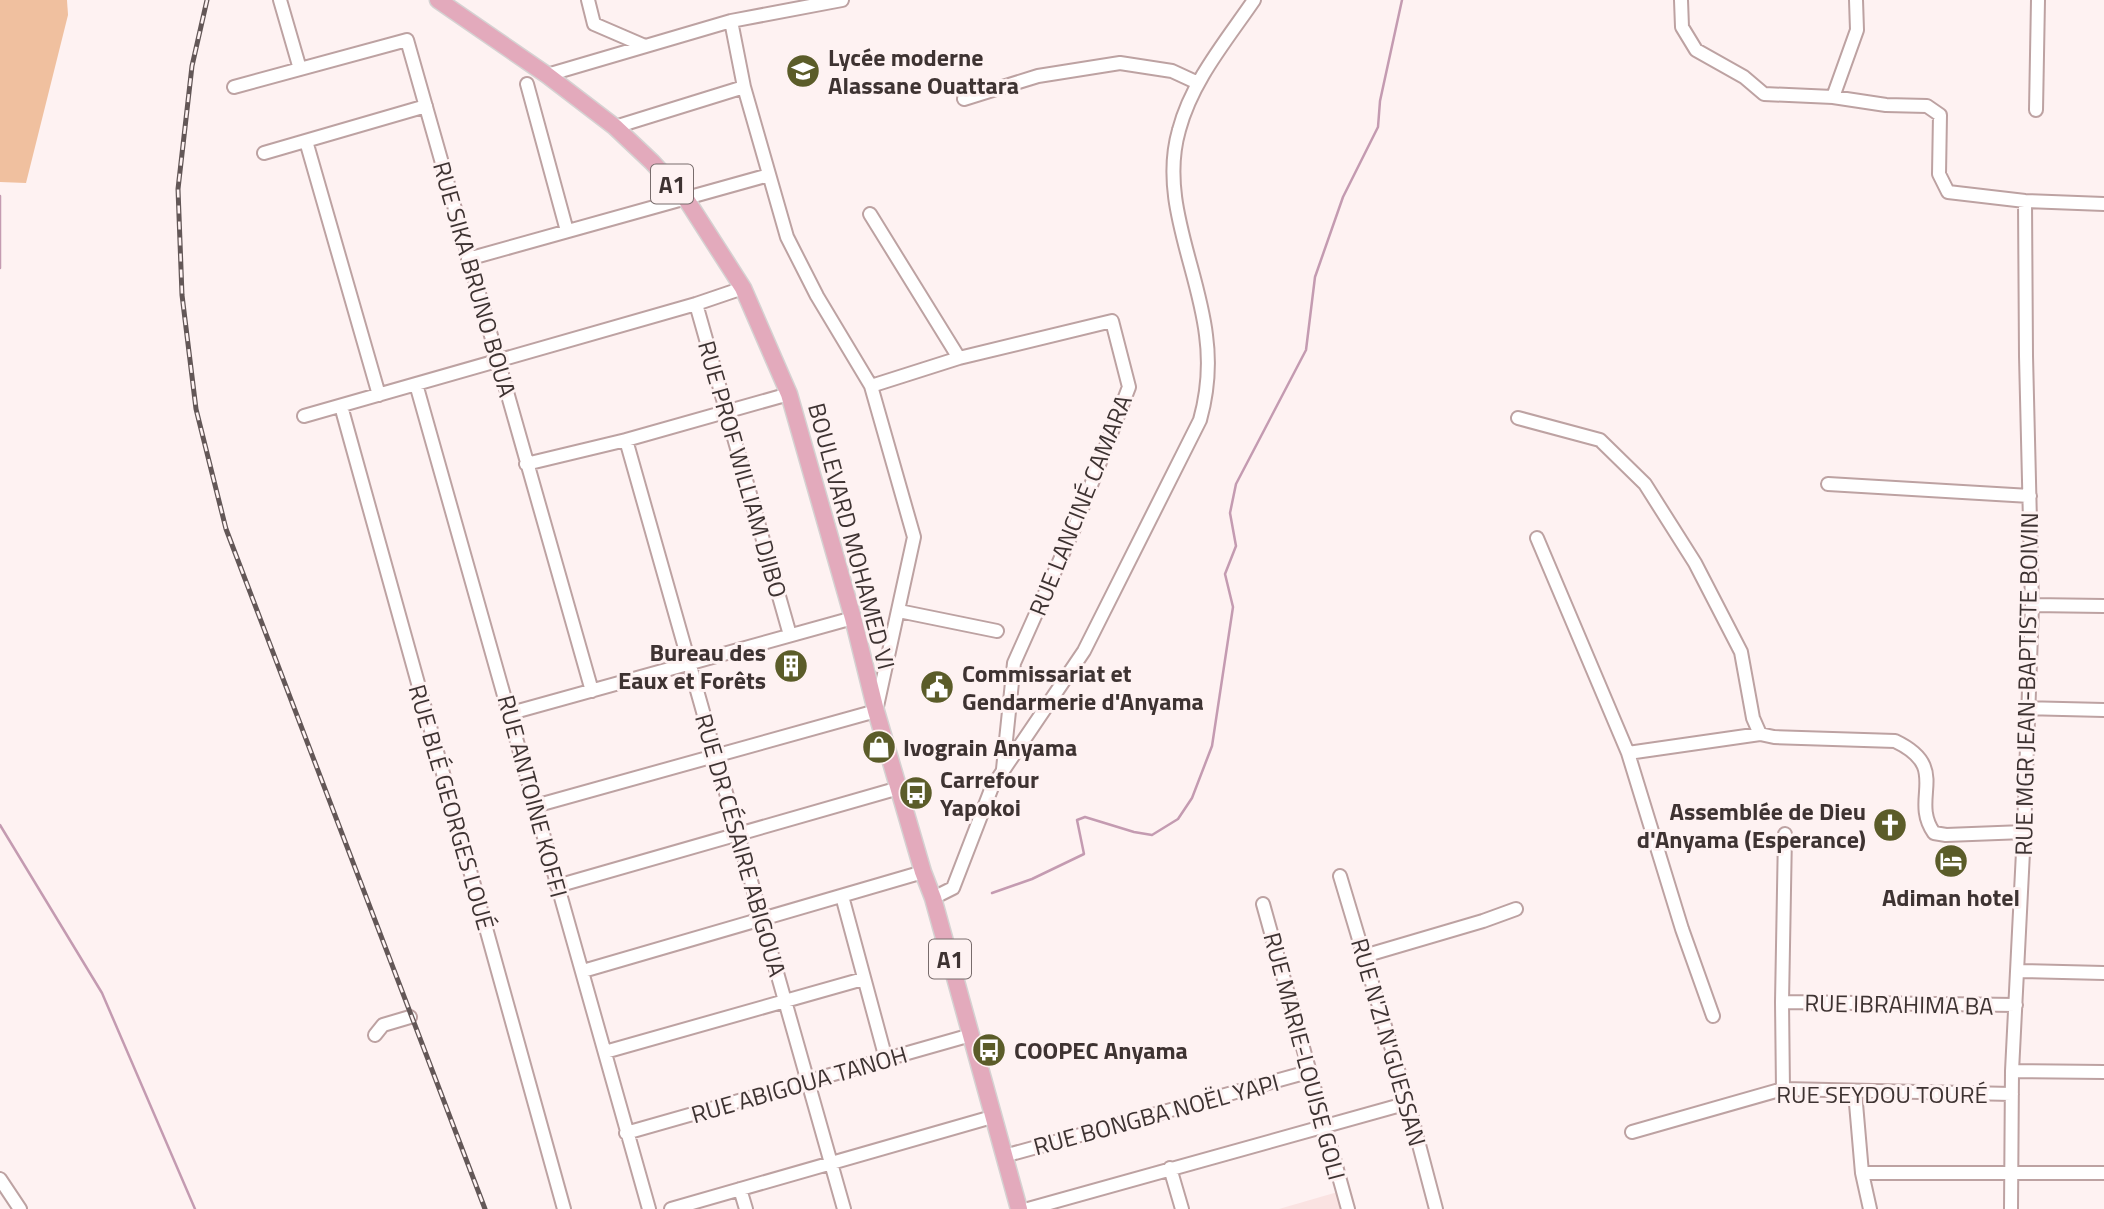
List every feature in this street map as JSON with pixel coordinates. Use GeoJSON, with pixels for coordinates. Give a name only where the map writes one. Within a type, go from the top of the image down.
{"type":"FeatureCollection","features":[{"type":"Feature","properties":{"kind":"main road","name":"BOULEVARD MOHAMED VI"},"geometry":{"type":"LineString","coordinates":[[439,0],[547,75],[615,127],[652,162],[686,199],[743,288],[789,394],[853,618],[876,711],[933,898],[1018,1209]]}},
{"type":"Feature","properties":{"kind":"street"},"geometry":{"type":"LineString","coordinates":[[280,0],[300,69]]}},
{"type":"Feature","properties":{"kind":"street"},"geometry":{"type":"LineString","coordinates":[[588,0],[594,24],[645,46]]}},
{"type":"Feature","properties":{"kind":"street"},"geometry":{"type":"LineString","coordinates":[[547,75],[731,21],[842,0]]}},
{"type":"Feature","properties":{"kind":"street"},"geometry":{"type":"LineString","coordinates":[[933,898],[953,888],[992,787],[1084,651],[1200,420],[1208,387],[1206,333],[1180,223],[1174,189],[1174,159],[1178,131],[1198,83],[1254,0]]}},
{"type":"Feature","properties":{"kind":"street"},"geometry":{"type":"LineString","coordinates":[[1681,0],[1682,27],[1696,50],[1744,77],[1764,94],[1927,106],[1940,115],[1939,174],[1948,192],[2025,201],[2104,204]]}},
{"type":"Feature","properties":{"kind":"street"},"geometry":{"type":"LineString","coordinates":[[1833,97],[1857,30],[1856,0]]}},
{"type":"Feature","properties":{"kind":"street"},"geometry":{"type":"LineString","coordinates":[[2036,110],[2038,0]]}},
{"type":"Feature","properties":{"kind":"street"},"geometry":{"type":"LineString","coordinates":[[535,806],[876,711],[914,537],[871,386],[817,296],[788,237],[744,87],[731,21]]}},
{"type":"Feature","properties":{"kind":"street","name":"RUE SIKA BRUNO BOUA"},"geometry":{"type":"LineString","coordinates":[[234,87],[407,40],[592,691]]}},
{"type":"Feature","properties":{"kind":"street"},"geometry":{"type":"LineString","coordinates":[[964,99],[1038,76],[1120,62],[1172,71],[1198,83]]}},
{"type":"Feature","properties":{"kind":"street"},"geometry":{"type":"LineString","coordinates":[[527,84],[568,231]]}},
{"type":"Feature","properties":{"kind":"street"},"geometry":{"type":"LineString","coordinates":[[615,127],[744,87]]}},
{"type":"Feature","properties":{"kind":"street"},"geometry":{"type":"LineString","coordinates":[[264,153],[426,106]]}},
{"type":"Feature","properties":{"kind":"street"},"geometry":{"type":"LineString","coordinates":[[306,141],[379,395]]}},
{"type":"Feature","properties":{"kind":"street"},"geometry":{"type":"LineString","coordinates":[[468,259],[769,175]]}},
{"type":"Feature","properties":{"kind":"street","name":"RUE MGR JEAN-BAPTISTE BOIVIN"},"geometry":{"type":"LineString","coordinates":[[2011,1209],[2012,1072],[2032,605],[2025,201]]}},
{"type":"Feature","properties":{"kind":"street"},"geometry":{"type":"LineString","coordinates":[[870,214],[958,358]]}},
{"type":"Feature","properties":{"kind":"street"},"geometry":{"type":"LineString","coordinates":[[304,416],[696,304],[743,288]]}},
{"type":"Feature","properties":{"kind":"street","name":"RUE PROF WILLIAM DJIBO"},"geometry":{"type":"LineString","coordinates":[[696,304],[790,635]]}},
{"type":"Feature","properties":{"kind":"street","name":"RUE LANCINÉ CAMARA"},"geometry":{"type":"LineString","coordinates":[[871,386],[958,358],[1112,321],[1129,387],[1076,524],[1014,663],[1002,770]]}},
{"type":"Feature","properties":{"kind":"street","name":"RUE ANTOINE KOFFI"},"geometry":{"type":"LineString","coordinates":[[416,384],[649,1209]]}},
{"type":"Feature","properties":{"kind":"street"},"geometry":{"type":"LineString","coordinates":[[526,464],[626,440],[789,394]]}},
{"type":"Feature","properties":{"kind":"street","name":"RUE BLÉ GEORGES LOUÉ"},"geometry":{"type":"LineString","coordinates":[[341,406],[564,1209]]}},
{"type":"Feature","properties":{"kind":"street"},"geometry":{"type":"LineString","coordinates":[[1518,418],[1600,440],[1645,484],[1695,563],[1741,652],[1754,719],[1760,734]]}},
{"type":"Feature","properties":{"kind":"street","name":"RUE DR CÉSAIRE ABIGOUA"},"geometry":{"type":"LineString","coordinates":[[626,440],[844,1209]]}},
{"type":"Feature","properties":{"kind":"street"},"geometry":{"type":"LineString","coordinates":[[1828,484],[2030,496]]}},
{"type":"Feature","properties":{"kind":"street"},"geometry":{"type":"LineString","coordinates":[[1537,538],[1628,753],[1682,929],[1713,1016]]}},
{"type":"Feature","properties":{"kind":"street"},"geometry":{"type":"LineString","coordinates":[[2032,605],[2104,606]]}},
{"type":"Feature","properties":{"kind":"street"},"geometry":{"type":"LineString","coordinates":[[899,611],[997,631]]}},
{"type":"Feature","properties":{"kind":"street"},"geometry":{"type":"LineString","coordinates":[[511,713],[853,618]]}},
{"type":"Feature","properties":{"kind":"street"},"geometry":{"type":"LineString","coordinates":[[2027,708],[2104,710]]}},
{"type":"Feature","properties":{"kind":"street"},"geometry":{"type":"LineString","coordinates":[[1628,753],[1760,734],[1774,737],[1895,741],[1910,748],[1920,757],[1927,770],[1927,823],[1934,833],[1946,835],[2024,832]]}},
{"type":"Feature","properties":{"kind":"street"},"geometry":{"type":"LineString","coordinates":[[557,886],[899,788]]}},
{"type":"Feature","properties":{"kind":"street"},"geometry":{"type":"LineString","coordinates":[[1783,1089],[1785,835]]}},
{"type":"Feature","properties":{"kind":"street"},"geometry":{"type":"LineString","coordinates":[[583,971],[923,872]]}},
{"type":"Feature","properties":{"kind":"street","name":"RUE N'ZI N'GUESSAN"},"geometry":{"type":"LineString","coordinates":[[1340,876],[1408,1103],[1436,1209]]}},
{"type":"Feature","properties":{"kind":"street"},"geometry":{"type":"LineString","coordinates":[[842,896],[887,1059]]}},
{"type":"Feature","properties":{"kind":"street","name":"RUE MARIE-LOUISE GOLI"},"geometry":{"type":"LineString","coordinates":[[1263,904],[1348,1209]]}},
{"type":"Feature","properties":{"kind":"street"},"geometry":{"type":"LineString","coordinates":[[1364,956],[1517,909]]}},
{"type":"Feature","properties":{"kind":"street"},"geometry":{"type":"LineString","coordinates":[[2018,971],[2104,973]]}},
{"type":"Feature","properties":{"kind":"street"},"geometry":{"type":"LineString","coordinates":[[605,1052],[863,979]]}},
{"type":"Feature","properties":{"kind":"street","name":"RUE IBRAHIMA BA"},"geometry":{"type":"LineString","coordinates":[[1782,1002],[2016,1006]]}},
{"type":"Feature","properties":{"kind":"street"},"geometry":{"type":"LineString","coordinates":[[375,1035],[383,1025],[410,1017]]}},
{"type":"Feature","properties":{"kind":"street","name":"RUE ABIGOUA TANOH"},"geometry":{"type":"LineString","coordinates":[[626,1133],[971,1035]]}},
{"type":"Feature","properties":{"kind":"street","name":"RUE BONGBA NOËL YAPI"},"geometry":{"type":"LineString","coordinates":[[1004,1156],[1308,1072]]}},
{"type":"Feature","properties":{"kind":"street"},"geometry":{"type":"LineString","coordinates":[[2012,1072],[2104,1072]]}},
{"type":"Feature","properties":{"kind":"street","name":"RUE SEYDOU TOURÉ"},"geometry":{"type":"LineString","coordinates":[[1632,1132],[1783,1089],[2012,1094]]}},
{"type":"Feature","properties":{"kind":"street"},"geometry":{"type":"LineString","coordinates":[[1855,1092],[1862,1173],[1870,1209]]}},
{"type":"Feature","properties":{"kind":"street"},"geometry":{"type":"LineString","coordinates":[[1028,1209],[1408,1103]]}},
{"type":"Feature","properties":{"kind":"street"},"geometry":{"type":"LineString","coordinates":[[671,1209],[992,1117]]}},
{"type":"Feature","properties":{"kind":"street"},"geometry":{"type":"LineString","coordinates":[[1170,1168],[1182,1209]]}},
{"type":"Feature","properties":{"kind":"street"},"geometry":{"type":"LineString","coordinates":[[1862,1173],[2104,1173]]}},
{"type":"Feature","properties":{"kind":"street"},"geometry":{"type":"LineString","coordinates":[[0,1179],[20,1209]]}},
{"type":"Feature","properties":{"kind":"street"},"geometry":{"type":"LineString","coordinates":[[740,1189],[746,1209]]}},
{"type":"Feature","properties":{"kind":"shaded area"},"geometry":{"type":"Polygon","coordinates":[[[0,0],[67,0],[68,15],[26,183],[0,182],[0,0]]]}},
{"type":"Feature","properties":{"kind":"shaded area"},"geometry":{"type":"Polygon","coordinates":[[[1341,1191],[1346,1209],[1279,1209],[1341,1191]]]}},
{"type":"Feature","properties":{"kind":"waterway"},"geometry":{"type":"LineString","coordinates":[[992,893],[1032,879],[1084,854],[1077,820],[1085,817],[1152,835],[1178,819],[1192,798],[1212,746],[1233,607],[1225,574],[1236,546],[1230,513],[1236,484],[1306,350],[1315,277],[1343,197],[1378,127],[1380,101],[1402,0]]}},
{"type":"Feature","properties":{"kind":"waterway"},"geometry":{"type":"LineString","coordinates":[[0,196],[0,268]]}},
{"type":"Feature","properties":{"kind":"waterway"},"geometry":{"type":"LineString","coordinates":[[0,825],[102,993],[195,1209]]}},
{"type":"Feature","properties":{"kind":"railway"},"geometry":{"type":"LineString","coordinates":[[207,0],[192,66],[178,189],[182,295],[196,409],[226,529],[485,1209]]}},
{"type":"Feature","properties":{"kind":"place","name":"Lycée moderne Alassane Ouattara"},"geometry":{"type":"Point","coordinates":[803,71]}},
{"type":"Feature","properties":{"kind":"place","name":"Bureau des Eaux et Forêts"},"geometry":{"type":"Point","coordinates":[791,666]}},
{"type":"Feature","properties":{"kind":"place","name":"Commissariat et Gendarmerie d'Anyama"},"geometry":{"type":"Point","coordinates":[937,687]}},
{"type":"Feature","properties":{"kind":"place","name":"Ivograin Anyama"},"geometry":{"type":"Point","coordinates":[879,747]}},
{"type":"Feature","properties":{"kind":"place","name":"Carrefour Yapokoi"},"geometry":{"type":"Point","coordinates":[916,793]}},
{"type":"Feature","properties":{"kind":"place","name":"Assemblée de Dieu d'Anyama (Esperance)"},"geometry":{"type":"Point","coordinates":[1890,825]}},
{"type":"Feature","properties":{"kind":"place","name":"Adiman hotel"},"geometry":{"type":"Point","coordinates":[1951,861]}},
{"type":"Feature","properties":{"kind":"place","name":"COOPEC Anyama"},"geometry":{"type":"Point","coordinates":[989,1050]}}]}
